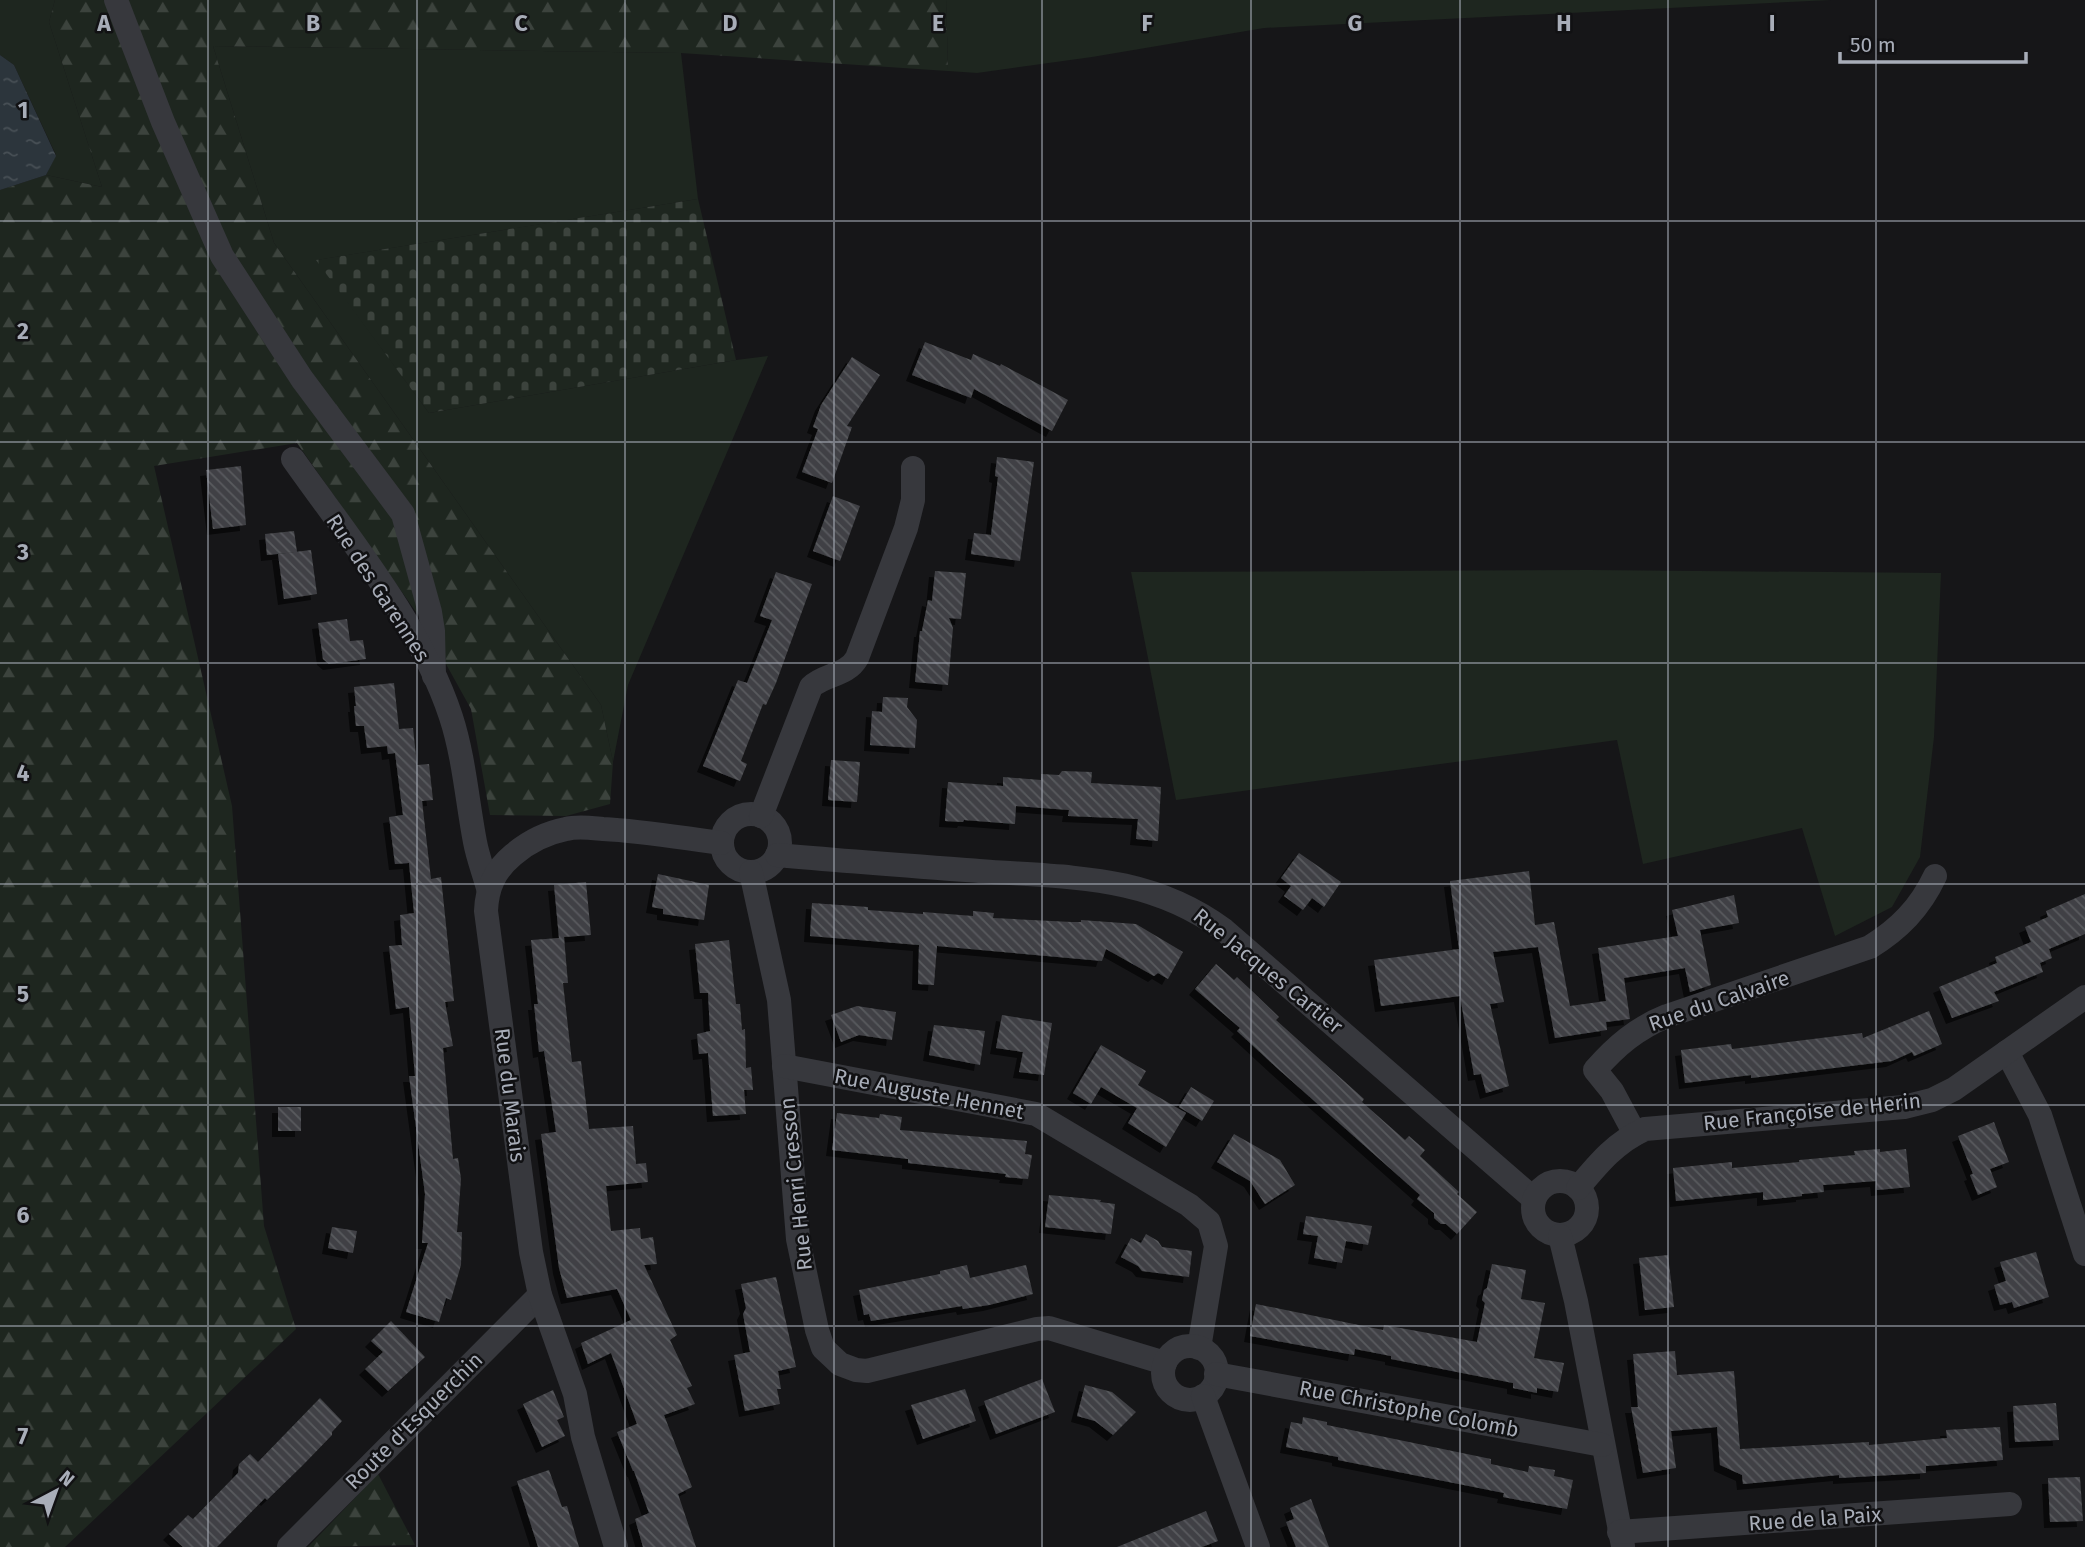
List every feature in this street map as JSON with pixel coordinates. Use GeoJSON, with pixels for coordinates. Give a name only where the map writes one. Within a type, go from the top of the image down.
{"type":"FeatureCollection","features":[{"type":"Feature","properties":{"kind":"street"},"geometry":{"type":"LineString","coordinates":[[117,2],[163,122],[222,257],[302,379],[403,514],[430,612],[434,676]]}},
{"type":"Feature","properties":{"kind":"street","name":"Rue des Garennes"},"geometry":{"type":"LineString","coordinates":[[293,459],[390,598],[434,676],[457,738],[475,844],[488,888]]}},
{"type":"Feature","properties":{"kind":"street"},"geometry":{"type":"LineString","coordinates":[[761,816],[811,687],[819,680],[849,668],[857,658],[906,528],[913,500],[913,468]]}},
{"type":"Feature","properties":{"kind":"street"},"geometry":{"type":"LineString","coordinates":[[746,814],[761,816],[777,830],[780,846],[777,855],[764,869],[751,872],[738,869],[728,861],[722,843],[724,830],[734,819],[746,814]]}},
{"type":"Feature","properties":{"kind":"street"},"geometry":{"type":"LineString","coordinates":[[488,888],[503,865],[525,846],[566,829],[580,827],[635,831],[722,843]]}},
{"type":"Feature","properties":{"kind":"street","name":"Rue Jacques Cartier"},"geometry":{"type":"LineString","coordinates":[[777,855],[1110,881],[1167,896],[1195,910],[1224,930],[1535,1199]]}},
{"type":"Feature","properties":{"kind":"street","name":"Rue Henri Cresson"},"geometry":{"type":"LineString","coordinates":[[751,872],[777,989],[801,1257],[824,1348],[840,1364],[867,1371],[1049,1328],[1165,1363]]}},
{"type":"Feature","properties":{"kind":"street","name":"Rue du Calvaire"},"geometry":{"type":"LineString","coordinates":[[1635,1134],[1612,1091],[1595,1070],[1617,1047],[1641,1028],[1667,1016],[1870,947],[1896,929],[1910,915],[1926,895],[1935,876]]}},
{"type":"Feature","properties":{"kind":"street","name":"Rue du Marais"},"geometry":{"type":"LineString","coordinates":[[488,888],[486,911],[529,1239],[540,1295],[575,1394],[583,1437],[616,1547]]}},
{"type":"Feature","properties":{"kind":"street","name":"Rue Françoise de Herin"},"geometry":{"type":"LineString","coordinates":[[1635,1134],[1656,1127],[1918,1104],[1954,1089],[2085,997]]}},
{"type":"Feature","properties":{"kind":"street"},"geometry":{"type":"LineString","coordinates":[[2007,1052],[2040,1115],[2085,1254]]}},
{"type":"Feature","properties":{"kind":"street","name":"Rue Auguste Hennet"},"geometry":{"type":"LineString","coordinates":[[784,1066],[1036,1114],[1189,1205],[1209,1222],[1216,1246],[1199,1348]]}},
{"type":"Feature","properties":{"kind":"street"},"geometry":{"type":"LineString","coordinates":[[1578,1188],[1609,1152],[1635,1134]]}},
{"type":"Feature","properties":{"kind":"street"},"geometry":{"type":"LineString","coordinates":[[1562,1181],[1578,1188],[1587,1202],[1586,1218],[1576,1231],[1560,1236],[1538,1224],[1533,1208],[1535,1199],[1545,1185],[1562,1181]]}},
{"type":"Feature","properties":{"kind":"street"},"geometry":{"type":"LineString","coordinates":[[1560,1236],[1576,1301],[1621,1540]]}},
{"type":"Feature","properties":{"kind":"street","name":"Route d'Esquerchin"},"geometry":{"type":"LineString","coordinates":[[289,1547],[540,1295]]}},
{"type":"Feature","properties":{"kind":"street"},"geometry":{"type":"LineString","coordinates":[[1192,1346],[1199,1348],[1212,1358],[1216,1374],[1213,1387],[1203,1396],[1186,1399],[1171,1392],[1163,1377],[1165,1363],[1171,1354],[1179,1349],[1192,1346]]}},
{"type":"Feature","properties":{"kind":"street","name":"Rue Christophe Colomb"},"geometry":{"type":"LineString","coordinates":[[1216,1374],[1602,1446]]}},
{"type":"Feature","properties":{"kind":"street"},"geometry":{"type":"LineString","coordinates":[[1203,1396],[1258,1547]]}},
{"type":"Feature","properties":{"kind":"street","name":"Rue de la Paix"},"geometry":{"type":"LineString","coordinates":[[1621,1540],[2010,1504]]}},
{"type":"Feature","properties":{"kind":"green space"},"geometry":{"type":"Polygon","coordinates":[[[0,0],[55,0],[49,22],[102,187],[46,175],[56,155],[14,65],[0,55],[0,0]]]}},
{"type":"Feature","properties":{"kind":"green space"},"geometry":{"type":"Polygon","coordinates":[[[55,0],[946,0],[948,71],[681,53],[213,46],[274,243],[601,705],[613,762],[610,804],[566,816],[490,815],[471,709],[421,619],[297,443],[154,466],[232,806],[264,1226],[296,1329],[65,1547],[0,1547],[0,190],[46,175],[102,187],[49,22],[55,0]]]}},
{"type":"Feature","properties":{"kind":"green space"},"geometry":{"type":"Polygon","coordinates":[[[946,0],[1831,0],[1264,28],[977,73],[948,71],[946,0]]]}},
{"type":"Feature","properties":{"kind":"green space"},"geometry":{"type":"Polygon","coordinates":[[[213,46],[681,53],[698,199],[317,260],[429,413],[768,356],[628,685],[613,762],[601,705],[274,243],[213,46]]]}},
{"type":"Feature","properties":{"kind":"green space"},"geometry":{"type":"Polygon","coordinates":[[[698,199],[736,360],[429,413],[316,260],[698,199]]]}},
{"type":"Feature","properties":{"kind":"green space"},"geometry":{"type":"Polygon","coordinates":[[[1589,570],[1941,573],[1934,737],[1920,857],[1892,907],[1835,936],[1802,828],[1643,864],[1617,740],[1176,800],[1131,572],[1589,570]]]}},
{"type":"Feature","properties":{"kind":"green space"},"geometry":{"type":"Polygon","coordinates":[[[378,1474],[415,1545],[308,1547],[378,1474]]]}},
{"type":"Feature","properties":{"kind":"water"},"geometry":{"type":"Polygon","coordinates":[[[0,55],[14,65],[56,156],[46,175],[0,190],[0,55]]]}},
{"type":"Feature","properties":{"kind":"building"},"geometry":{"type":"Polygon","coordinates":[[[925,342],[971,360],[973,354],[1000,366],[1001,364],[1068,400],[1052,431],[974,389],[971,398],[912,375],[925,342]]]}},
{"type":"Feature","properties":{"kind":"building"},"geometry":{"type":"Polygon","coordinates":[[[852,357],[880,375],[847,426],[852,427],[832,483],[802,472],[818,429],[813,427],[821,405],[852,357]]]}},
{"type":"Feature","properties":{"kind":"building"},"geometry":{"type":"Polygon","coordinates":[[[997,457],[1034,462],[1020,561],[971,554],[974,533],[991,535],[998,477],[995,476],[997,457]]]}},
{"type":"Feature","properties":{"kind":"building"},"geometry":{"type":"Polygon","coordinates":[[[241,466],[246,525],[213,529],[206,470],[241,466]]]}},
{"type":"Feature","properties":{"kind":"building"},"geometry":{"type":"Polygon","coordinates":[[[833,496],[860,506],[840,561],[813,551],[833,496]]]}},
{"type":"Feature","properties":{"kind":"building"},"geometry":{"type":"Polygon","coordinates":[[[294,531],[297,552],[267,555],[265,534],[294,531]]]}},
{"type":"Feature","properties":{"kind":"building"},"geometry":{"type":"Polygon","coordinates":[[[311,550],[317,594],[284,599],[278,554],[311,550]]]}},
{"type":"Feature","properties":{"kind":"building"},"geometry":{"type":"Polygon","coordinates":[[[935,571],[966,573],[961,619],[949,618],[953,628],[948,685],[915,682],[920,631],[928,600],[932,601],[935,571]]]}},
{"type":"Feature","properties":{"kind":"building"},"geometry":{"type":"Polygon","coordinates":[[[776,572],[812,584],[776,683],[766,705],[763,704],[741,761],[747,764],[740,781],[703,766],[738,680],[747,683],[772,620],[760,616],[776,572]]]}},
{"type":"Feature","properties":{"kind":"building"},"geometry":{"type":"Polygon","coordinates":[[[347,619],[350,641],[363,640],[366,659],[329,664],[323,659],[318,623],[347,619]]]}},
{"type":"Feature","properties":{"kind":"building"},"geometry":{"type":"Polygon","coordinates":[[[394,683],[399,729],[413,728],[417,765],[429,764],[433,800],[422,801],[431,879],[441,877],[454,1001],[445,1002],[453,1046],[443,1048],[453,1159],[458,1158],[461,1179],[457,1232],[462,1232],[461,1265],[451,1300],[446,1298],[439,1322],[406,1312],[428,1243],[422,1243],[425,1194],[409,1076],[415,1076],[409,1007],[396,1009],[389,946],[402,945],[400,915],[414,913],[409,863],[395,864],[389,817],[403,815],[395,753],[388,754],[387,746],[367,748],[364,726],[356,726],[354,706],[354,687],[394,683]]]}},
{"type":"Feature","properties":{"kind":"building"},"geometry":{"type":"Polygon","coordinates":[[[883,697],[908,698],[907,707],[917,720],[915,748],[870,745],[872,711],[882,712],[883,697]]]}},
{"type":"Feature","properties":{"kind":"building"},"geometry":{"type":"Polygon","coordinates":[[[831,760],[860,762],[857,802],[828,800],[831,760]]]}},
{"type":"Feature","properties":{"kind":"building"},"geometry":{"type":"Polygon","coordinates":[[[1062,771],[1092,772],[1091,783],[1161,787],[1158,841],[1136,839],[1138,819],[1068,816],[1069,810],[1016,806],[1015,824],[945,821],[948,782],[1003,786],[1003,777],[1041,780],[1041,774],[1059,775],[1062,771]]]}},
{"type":"Feature","properties":{"kind":"building"},"geometry":{"type":"Polygon","coordinates":[[[1299,853],[1341,882],[1324,907],[1312,898],[1303,910],[1284,896],[1291,886],[1281,878],[1299,853]]]}},
{"type":"Feature","properties":{"kind":"building"},"geometry":{"type":"Polygon","coordinates":[[[1529,871],[1535,925],[1554,922],[1570,1006],[1606,1001],[1598,948],[1678,936],[1672,910],[1734,895],[1739,923],[1700,930],[1711,985],[1690,992],[1685,968],[1624,978],[1630,1019],[1606,1022],[1607,1030],[1555,1038],[1538,947],[1493,952],[1504,1002],[1490,1004],[1509,1086],[1486,1093],[1481,1074],[1474,1075],[1460,996],[1381,1006],[1374,960],[1459,949],[1450,881],[1529,871]]]}},
{"type":"Feature","properties":{"kind":"building"},"geometry":{"type":"Polygon","coordinates":[[[658,874],[709,885],[704,920],[663,914],[663,909],[652,907],[658,874]]]}},
{"type":"Feature","properties":{"kind":"building"},"geometry":{"type":"Polygon","coordinates":[[[586,882],[591,935],[564,937],[568,983],[563,983],[572,1062],[581,1061],[589,1129],[633,1126],[636,1164],[646,1163],[648,1182],[606,1186],[611,1231],[640,1228],[641,1239],[653,1237],[657,1264],[644,1265],[677,1335],[670,1340],[692,1386],[687,1388],[695,1404],[664,1415],[692,1487],[678,1494],[696,1547],[643,1547],[635,1519],[649,1513],[617,1432],[637,1424],[611,1353],[588,1364],[581,1343],[631,1320],[617,1289],[567,1298],[559,1268],[541,1134],[556,1132],[544,1051],[539,1052],[534,1004],[538,1004],[531,940],[559,938],[554,885],[586,882]]]}},
{"type":"Feature","properties":{"kind":"building"},"geometry":{"type":"Polygon","coordinates":[[[2085,894],[2085,934],[2049,949],[2052,958],[2040,963],[2043,972],[1994,992],[1999,1001],[1952,1018],[1939,987],[1997,963],[1995,957],[2031,942],[2025,927],[2048,917],[2046,911],[2085,894]]]}},
{"type":"Feature","properties":{"kind":"building"},"geometry":{"type":"Polygon","coordinates":[[[812,903],[923,914],[973,916],[973,911],[994,913],[993,918],[1136,924],[1183,952],[1168,979],[1158,973],[1154,976],[1106,949],[1102,961],[937,946],[934,985],[918,984],[919,945],[810,936],[812,903]]]}},
{"type":"Feature","properties":{"kind":"building"},"geometry":{"type":"Polygon","coordinates":[[[729,940],[736,1004],[740,1004],[742,1030],[745,1029],[746,1068],[751,1067],[753,1090],[744,1090],[746,1114],[713,1116],[708,1053],[699,1054],[697,1034],[710,1031],[708,993],[700,993],[695,944],[729,940]]]}},
{"type":"Feature","properties":{"kind":"building"},"geometry":{"type":"Polygon","coordinates":[[[1216,964],[1234,980],[1237,977],[1252,991],[1279,1017],[1276,1020],[1364,1099],[1362,1102],[1405,1140],[1409,1136],[1425,1150],[1420,1156],[1477,1212],[1457,1234],[1434,1218],[1434,1213],[1417,1199],[1420,1195],[1276,1067],[1237,1031],[1240,1028],[1195,989],[1216,964]]]}},
{"type":"Feature","properties":{"kind":"building"},"geometry":{"type":"Polygon","coordinates":[[[857,1006],[896,1012],[892,1040],[859,1035],[841,1042],[831,1015],[857,1006]]]}},
{"type":"Feature","properties":{"kind":"building"},"geometry":{"type":"Polygon","coordinates":[[[1929,1011],[1942,1044],[1914,1056],[1912,1052],[1892,1061],[1685,1083],[1681,1050],[1731,1044],[1732,1049],[1862,1033],[1863,1038],[1929,1011]]]}},
{"type":"Feature","properties":{"kind":"building"},"geometry":{"type":"Polygon","coordinates":[[[1002,1015],[1052,1023],[1044,1075],[1019,1072],[1023,1052],[996,1048],[1002,1015]]]}},
{"type":"Feature","properties":{"kind":"building"},"geometry":{"type":"Polygon","coordinates":[[[934,1025],[985,1031],[980,1065],[929,1055],[934,1025]]]}},
{"type":"Feature","properties":{"kind":"building"},"geometry":{"type":"Polygon","coordinates":[[[1101,1045],[1146,1071],[1138,1085],[1186,1113],[1166,1147],[1128,1123],[1137,1108],[1101,1087],[1091,1104],[1073,1093],[1101,1045]]]}},
{"type":"Feature","properties":{"kind":"building"},"geometry":{"type":"Polygon","coordinates":[[[1191,1087],[1214,1101],[1202,1121],[1179,1107],[1191,1087]]]}},
{"type":"Feature","properties":{"kind":"building"},"geometry":{"type":"Polygon","coordinates":[[[278,1107],[301,1107],[301,1131],[278,1131],[278,1107]]]}},
{"type":"Feature","properties":{"kind":"building"},"geometry":{"type":"Polygon","coordinates":[[[837,1113],[879,1118],[880,1114],[902,1117],[900,1130],[1027,1141],[1025,1154],[1032,1155],[1028,1179],[908,1163],[908,1159],[832,1150],[837,1113]]]}},
{"type":"Feature","properties":{"kind":"building"},"geometry":{"type":"Polygon","coordinates":[[[1994,1122],[2009,1162],[1990,1169],[1997,1187],[1978,1195],[1958,1136],[1994,1122]]]}},
{"type":"Feature","properties":{"kind":"building"},"geometry":{"type":"Polygon","coordinates":[[[1234,1134],[1280,1160],[1295,1185],[1265,1204],[1250,1181],[1217,1162],[1234,1134]]]}},
{"type":"Feature","properties":{"kind":"building"},"geometry":{"type":"Polygon","coordinates":[[[1880,1149],[1880,1152],[1906,1149],[1910,1187],[1877,1190],[1876,1181],[1823,1185],[1824,1192],[1763,1200],[1763,1192],[1676,1201],[1673,1168],[1732,1162],[1732,1168],[1799,1162],[1855,1155],[1854,1151],[1880,1149]]]}},
{"type":"Feature","properties":{"kind":"building"},"geometry":{"type":"Polygon","coordinates":[[[1049,1195],[1115,1204],[1111,1234],[1045,1227],[1049,1195]]]}},
{"type":"Feature","properties":{"kind":"building"},"geometry":{"type":"Polygon","coordinates":[[[1306,1216],[1372,1226],[1368,1245],[1346,1241],[1342,1263],[1314,1258],[1318,1236],[1303,1234],[1306,1216]]]}},
{"type":"Feature","properties":{"kind":"building"},"geometry":{"type":"Polygon","coordinates":[[[332,1227],[357,1231],[353,1253],[328,1248],[332,1227]]]}},
{"type":"Feature","properties":{"kind":"building"},"geometry":{"type":"Polygon","coordinates":[[[1146,1234],[1158,1241],[1162,1247],[1192,1251],[1189,1277],[1142,1271],[1121,1257],[1131,1238],[1141,1243],[1146,1234]]]}},
{"type":"Feature","properties":{"kind":"building"},"geometry":{"type":"Polygon","coordinates":[[[2036,1252],[2049,1297],[2014,1308],[2012,1302],[2000,1305],[1994,1285],[2006,1281],[2000,1262],[2036,1252]]]}},
{"type":"Feature","properties":{"kind":"building"},"geometry":{"type":"Polygon","coordinates":[[[1668,1255],[1674,1307],[1645,1310],[1639,1258],[1668,1255]]]}},
{"type":"Feature","properties":{"kind":"building"},"geometry":{"type":"Polygon","coordinates":[[[1492,1264],[1526,1270],[1521,1299],[1545,1303],[1534,1358],[1564,1363],[1558,1392],[1537,1388],[1537,1393],[1513,1388],[1513,1383],[1391,1359],[1391,1356],[1355,1349],[1354,1355],[1250,1336],[1256,1304],[1383,1330],[1384,1325],[1477,1342],[1485,1303],[1482,1300],[1492,1264]]]}},
{"type":"Feature","properties":{"kind":"building"},"geometry":{"type":"Polygon","coordinates":[[[967,1265],[970,1278],[1026,1265],[1033,1294],[989,1305],[963,1309],[962,1306],[871,1321],[869,1314],[864,1315],[859,1290],[940,1274],[940,1271],[967,1265]]]}},
{"type":"Feature","properties":{"kind":"building"},"geometry":{"type":"Polygon","coordinates":[[[776,1277],[796,1367],[778,1371],[780,1404],[745,1411],[734,1355],[750,1352],[741,1284],[776,1277]]]}},
{"type":"Feature","properties":{"kind":"building"},"geometry":{"type":"Polygon","coordinates":[[[391,1321],[425,1357],[388,1391],[365,1369],[383,1352],[371,1341],[391,1321]]]}},
{"type":"Feature","properties":{"kind":"building"},"geometry":{"type":"Polygon","coordinates":[[[1675,1351],[1677,1375],[1734,1371],[1740,1449],[1869,1442],[1869,1445],[1947,1438],[1946,1430],[2000,1427],[2003,1460],[1926,1466],[1926,1473],[1839,1478],[1839,1475],[1743,1484],[1742,1475],[1720,1465],[1717,1427],[1671,1431],[1676,1468],[1643,1473],[1631,1407],[1638,1407],[1633,1354],[1675,1351]]]}},
{"type":"Feature","properties":{"kind":"building"},"geometry":{"type":"Polygon","coordinates":[[[1042,1379],[1055,1412],[996,1434],[984,1401],[1042,1379]]]}},
{"type":"Feature","properties":{"kind":"building"},"geometry":{"type":"Polygon","coordinates":[[[1085,1385],[1112,1392],[1136,1412],[1113,1435],[1095,1421],[1077,1416],[1085,1385]]]}},
{"type":"Feature","properties":{"kind":"building"},"geometry":{"type":"Polygon","coordinates":[[[965,1389],[976,1421],[923,1439],[911,1405],[965,1389]]]}},
{"type":"Feature","properties":{"kind":"building"},"geometry":{"type":"Polygon","coordinates":[[[553,1390],[564,1417],[557,1420],[565,1436],[542,1447],[523,1404],[553,1390]]]}},
{"type":"Feature","properties":{"kind":"building"},"geometry":{"type":"Polygon","coordinates":[[[320,1398],[342,1421],[303,1465],[267,1500],[265,1498],[217,1547],[183,1547],[169,1534],[188,1515],[193,1519],[238,1473],[239,1464],[250,1454],[258,1462],[320,1398]]]}},
{"type":"Feature","properties":{"kind":"building"},"geometry":{"type":"Polygon","coordinates":[[[2056,1403],[2059,1440],[2015,1442],[2013,1406],[2056,1403]]]}},
{"type":"Feature","properties":{"kind":"building"},"geometry":{"type":"Polygon","coordinates":[[[1303,1417],[1327,1422],[1327,1425],[1491,1459],[1491,1464],[1528,1472],[1529,1466],[1555,1470],[1554,1476],[1573,1480],[1567,1509],[1286,1447],[1291,1422],[1302,1424],[1303,1417]]]}},
{"type":"Feature","properties":{"kind":"building"},"geometry":{"type":"Polygon","coordinates":[[[549,1470],[562,1507],[567,1506],[579,1547],[538,1547],[517,1481],[549,1470]]]}},
{"type":"Feature","properties":{"kind":"building"},"geometry":{"type":"Polygon","coordinates":[[[2080,1477],[2083,1521],[2050,1522],[2048,1478],[2080,1477]]]}},
{"type":"Feature","properties":{"kind":"building"},"geometry":{"type":"Polygon","coordinates":[[[1311,1499],[1329,1547],[1296,1547],[1286,1522],[1294,1519],[1290,1508],[1311,1499]]]}},
{"type":"Feature","properties":{"kind":"building"},"geometry":{"type":"Polygon","coordinates":[[[1206,1511],[1218,1541],[1202,1547],[1117,1547],[1206,1511]]]}}]}
